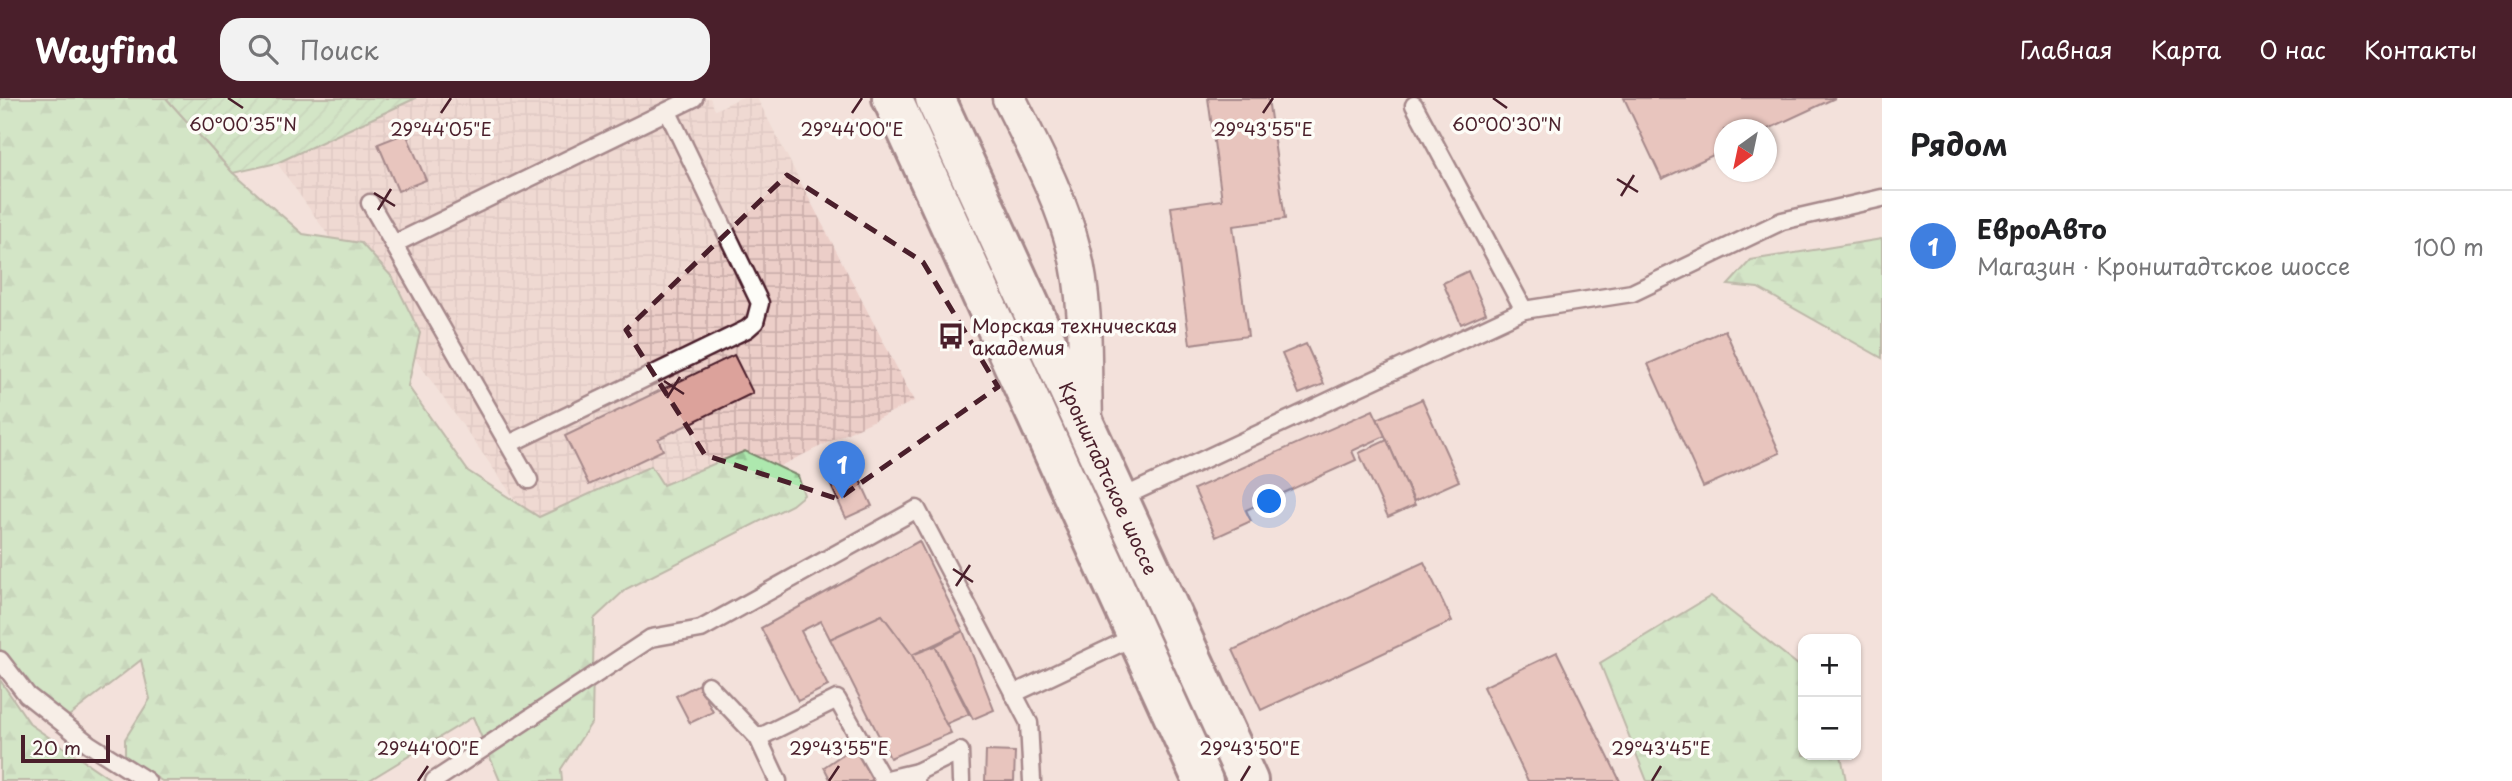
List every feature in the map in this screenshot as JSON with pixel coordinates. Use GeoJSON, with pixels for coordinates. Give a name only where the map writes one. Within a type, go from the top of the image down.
{"type":"FeatureCollection","features":[{"type":"Feature","properties":{"kind":"main road","name":"Кронштадтское шоссе"},"geometry":{"type":"LineString","coordinates":[[892,98],[1203,781]]}},
{"type":"Feature","properties":{"kind":"main road","name":"Кронштадтское шоссе"},"geometry":{"type":"LineString","coordinates":[[935,98],[1248,781]]}},
{"type":"Feature","properties":{"kind":"street"},"geometry":{"type":"LineString","coordinates":[[1009,98],[1059,203],[1074,250],[1080,285],[1086,426]]}},
{"type":"Feature","properties":{"kind":"lane"},"geometry":{"type":"LineString","coordinates":[[394,244],[694,98]]}},
{"type":"Feature","properties":{"kind":"lane"},"geometry":{"type":"LineString","coordinates":[[1414,105],[1524,310]]}},
{"type":"Feature","properties":{"kind":"lane"},"geometry":{"type":"LineString","coordinates":[[509,444],[755,323],[760,312],[760,303],[668,112]]}},
{"type":"Feature","properties":{"kind":"lane"},"geometry":{"type":"LineString","coordinates":[[1119,499],[1524,310],[1632,293],[1782,221],[1882,198]]}},
{"type":"Feature","properties":{"kind":"lane"},"geometry":{"type":"LineString","coordinates":[[370,203],[530,480]]}},
{"type":"Feature","properties":{"kind":"lane"},"geometry":{"type":"LineString","coordinates":[[434,781],[651,638],[701,629],[917,509],[1029,723],[1032,781]]}},
{"type":"Feature","properties":{"kind":"lane"},"geometry":{"type":"LineString","coordinates":[[1013,694],[1138,635]]}},
{"type":"Feature","properties":{"kind":"lane"},"geometry":{"type":"LineString","coordinates":[[0,660],[27,695],[89,744],[147,781]]}},
{"type":"Feature","properties":{"kind":"lane"},"geometry":{"type":"LineString","coordinates":[[708,685],[758,738],[778,781]]}},
{"type":"Feature","properties":{"kind":"lane"},"geometry":{"type":"LineString","coordinates":[[758,738],[837,699],[883,780],[916,776],[960,751],[961,781]]}},
{"type":"Feature","properties":{"kind":"highlighted area"},"geometry":{"type":"Polygon","coordinates":[[[787,175],[923,262],[998,387],[838,499],[705,455],[626,330],[787,175]]]}},
{"type":"Feature","properties":{"kind":"shaded area"},"geometry":{"type":"Polygon","coordinates":[[[416,98],[710,98],[715,110],[740,98],[757,98],[914,401],[565,570],[277,163],[416,98]]]}},
{"type":"Feature","properties":{"kind":"green space"},"geometry":{"type":"Polygon","coordinates":[[[0,98],[166,98],[233,173],[303,234],[361,243],[393,278],[420,333],[408,386],[468,471],[539,517],[651,466],[663,485],[745,451],[798,476],[804,495],[792,505],[626,589],[594,619],[592,722],[561,769],[562,781],[500,781],[473,717],[368,781],[162,781],[125,758],[125,739],[150,699],[141,660],[65,719],[15,673],[0,649],[0,98]]]}},
{"type":"Feature","properties":{"kind":"green space"},"geometry":{"type":"Polygon","coordinates":[[[166,98],[416,98],[277,163],[233,173],[166,98]]]}},
{"type":"Feature","properties":{"kind":"green space"},"geometry":{"type":"Polygon","coordinates":[[[1882,239],[1882,358],[1758,288],[1728,285],[1751,260],[1882,239]]]}},
{"type":"Feature","properties":{"kind":"green space"},"geometry":{"type":"Polygon","coordinates":[[[1711,596],[1798,665],[1798,760],[1842,760],[1846,781],[1647,781],[1600,663],[1711,596]]]}},
{"type":"Feature","properties":{"kind":"green space"},"geometry":{"type":"Polygon","coordinates":[[[0,680],[31,725],[113,781],[0,781],[0,680]]]}},
{"type":"Feature","properties":{"kind":"building"},"geometry":{"type":"Polygon","coordinates":[[[1208,98],[1268,98],[1285,219],[1233,226],[1248,336],[1190,344],[1171,207],[1222,200],[1208,98]]]}},
{"type":"Feature","properties":{"kind":"building"},"geometry":{"type":"Polygon","coordinates":[[[1624,98],[1835,98],[1777,125],[1777,119],[1714,119],[1714,155],[1662,179],[1624,98]]]}},
{"type":"Feature","properties":{"kind":"building"},"geometry":{"type":"Polygon","coordinates":[[[406,133],[426,180],[398,191],[378,144],[406,133]]]}},
{"type":"Feature","properties":{"kind":"building"},"geometry":{"type":"Polygon","coordinates":[[[1468,271],[1486,313],[1461,324],[1443,283],[1468,271]]]}},
{"type":"Feature","properties":{"kind":"building"},"geometry":{"type":"Polygon","coordinates":[[[1725,330],[1780,453],[1703,487],[1648,364],[1725,330]]]}},
{"type":"Feature","properties":{"kind":"building"},"geometry":{"type":"Polygon","coordinates":[[[1306,344],[1324,384],[1299,394],[1282,354],[1306,344]]]}},
{"type":"Feature","properties":{"kind":"building"},"geometry":{"type":"Polygon","coordinates":[[[734,355],[753,393],[658,439],[663,450],[589,485],[565,436],[734,355]]]}},
{"type":"Feature","properties":{"kind":"building"},"geometry":{"type":"Polygon","coordinates":[[[1422,399],[1459,481],[1414,501],[1377,419],[1422,399]]]}},
{"type":"Feature","properties":{"kind":"building"},"geometry":{"type":"Polygon","coordinates":[[[1373,410],[1385,436],[1352,451],[1356,460],[1246,510],[1251,521],[1216,537],[1194,489],[1373,410]]]}},
{"type":"Feature","properties":{"kind":"building"},"geometry":{"type":"Polygon","coordinates":[[[1387,440],[1415,505],[1388,517],[1359,453],[1387,440]]]}},
{"type":"Feature","properties":{"kind":"building"},"geometry":{"type":"Polygon","coordinates":[[[849,456],[872,506],[846,518],[823,468],[849,456]]]}},
{"type":"Feature","properties":{"kind":"building"},"geometry":{"type":"Polygon","coordinates":[[[919,541],[963,631],[912,655],[882,615],[830,639],[821,621],[801,631],[828,686],[798,701],[761,628],[919,541]]]}},
{"type":"Feature","properties":{"kind":"building"},"geometry":{"type":"Polygon","coordinates":[[[1424,562],[1452,621],[1261,710],[1233,650],[1424,562]]]}},
{"type":"Feature","properties":{"kind":"building"},"geometry":{"type":"Polygon","coordinates":[[[882,615],[912,655],[951,733],[890,758],[830,639],[882,615]]]}},
{"type":"Feature","properties":{"kind":"building"},"geometry":{"type":"Polygon","coordinates":[[[963,631],[994,710],[973,719],[935,646],[963,631]]]}},
{"type":"Feature","properties":{"kind":"building"},"geometry":{"type":"Polygon","coordinates":[[[935,646],[969,714],[946,724],[912,655],[935,646]]]}},
{"type":"Feature","properties":{"kind":"building"},"geometry":{"type":"Polygon","coordinates":[[[1557,652],[1620,781],[1528,781],[1483,687],[1557,652]]]}},
{"type":"Feature","properties":{"kind":"building"},"geometry":{"type":"Polygon","coordinates":[[[699,684],[713,712],[690,723],[676,696],[699,684]]]}},
{"type":"Feature","properties":{"kind":"building"},"geometry":{"type":"Polygon","coordinates":[[[858,744],[878,781],[831,781],[824,767],[858,744]]]}},
{"type":"Feature","properties":{"kind":"building"},"geometry":{"type":"Polygon","coordinates":[[[986,751],[1015,752],[1014,781],[985,781],[986,751]]]}},
{"type":"Feature","properties":{"kind":"place","name":"Морская техническая академия"},"geometry":{"type":"Point","coordinates":[951,336]}},
{"type":"Feature","properties":{"kind":"place","name":"ЕвроАвто"},"geometry":{"type":"Point","coordinates":[842,499]}}]}
